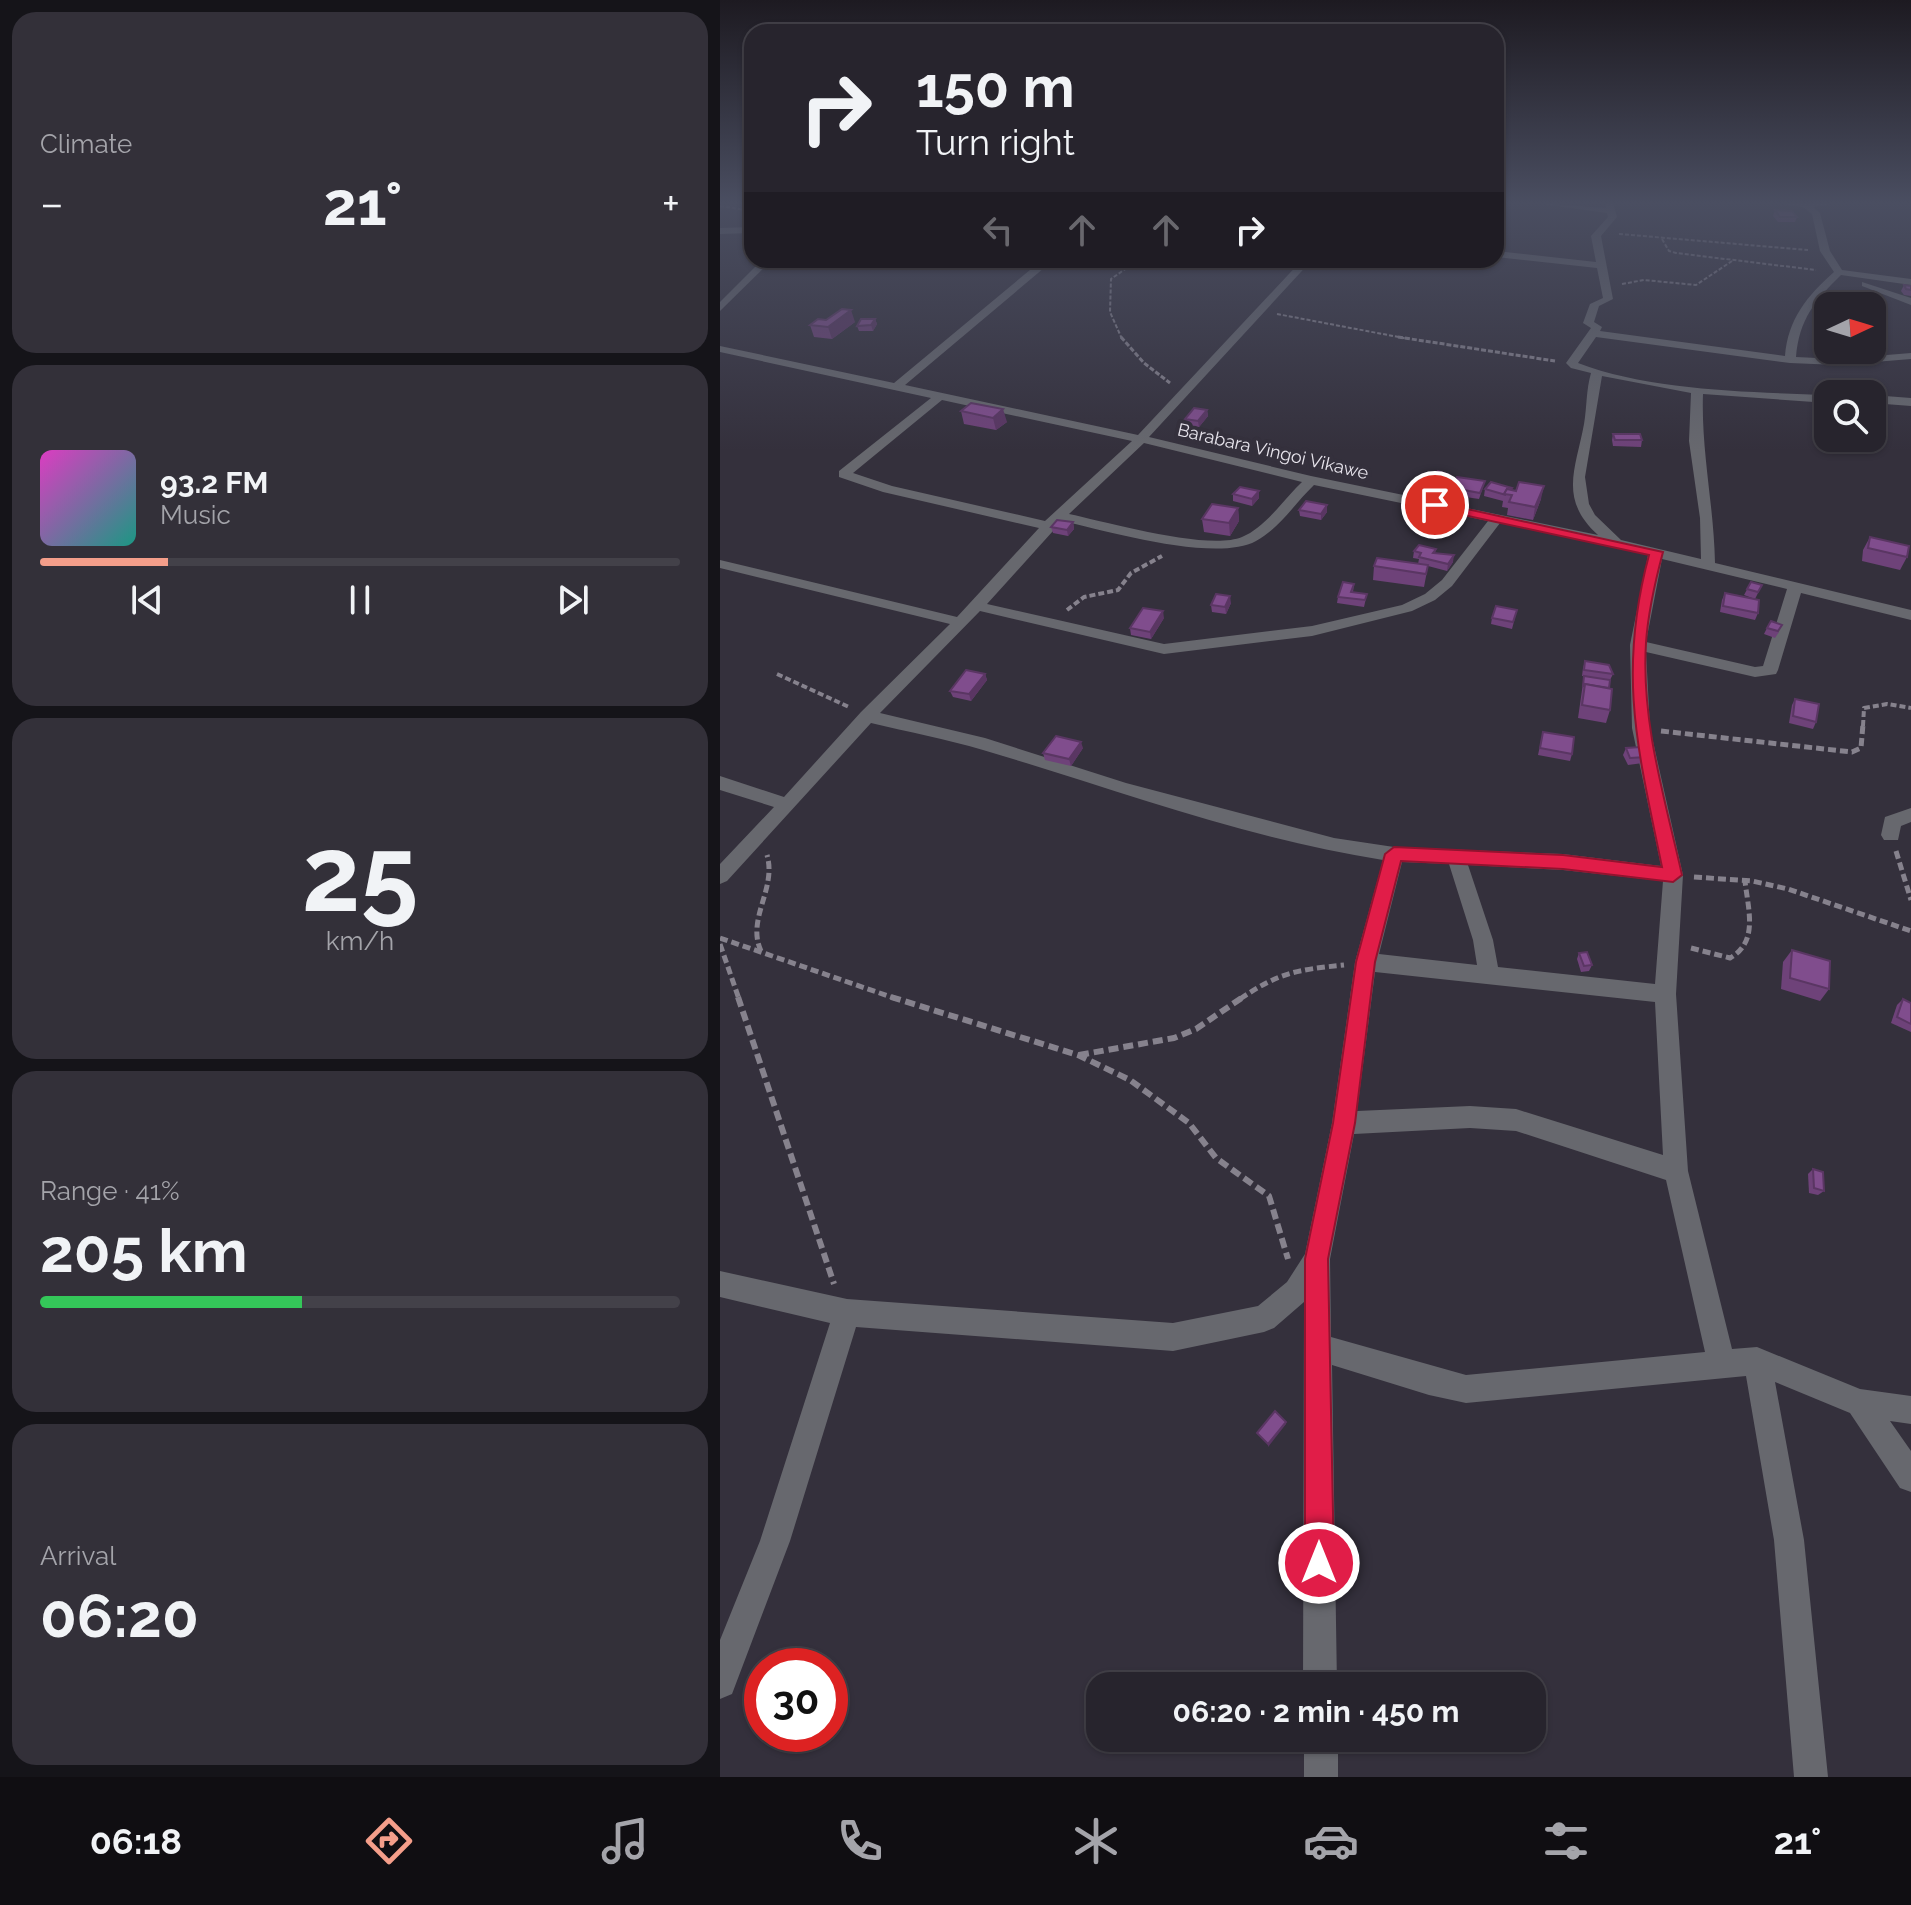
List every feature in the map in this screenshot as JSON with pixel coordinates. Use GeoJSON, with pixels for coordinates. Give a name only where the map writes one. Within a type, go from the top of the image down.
{"type":"FeatureCollection","features":[{"type":"Feature","properties":{"kind":"street"},"geometry":{"type":"LineString","coordinates":[[720,308],[742,286]]}},
{"type":"Feature","properties":{"kind":"street"},"geometry":{"type":"LineString","coordinates":[[897,386],[1018,286]]}},
{"type":"Feature","properties":{"kind":"street"},"geometry":{"type":"LineString","coordinates":[[720,876],[867,716],[977,606],[1054,521],[1141,439],[1281,286]]}},
{"type":"Feature","properties":{"kind":"street"},"geometry":{"type":"LineString","coordinates":[[1607,286],[1608,299],[1595,304],[1588,323],[1597,327],[1572,363],[1597,373],[1697,391],[1762,398],[1814,399]]}},
{"type":"Feature","properties":{"kind":"street"},"geometry":{"type":"LineString","coordinates":[[1790,360],[1797,317],[1822,286]]}},
{"type":"Feature","properties":{"kind":"street"},"geometry":{"type":"LineString","coordinates":[[1875,286],[1911,302]]}},
{"type":"Feature","properties":{"kind":"street"},"geometry":{"type":"LineString","coordinates":[[1592,333],[1790,360],[1838,362],[1911,356]]}},
{"type":"Feature","properties":{"kind":"street","name":"Barabara Vingoi Vikawe"},"geometry":{"type":"LineString","coordinates":[[720,349],[1141,439],[1311,480],[1656,552],[1911,615]]}},
{"type":"Feature","properties":{"kind":"street"},"geometry":{"type":"LineString","coordinates":[[1597,373],[1590,392],[1589,427],[1576,478],[1589,517],[1619,544]]}},
{"type":"Feature","properties":{"kind":"street"},"geometry":{"type":"LineString","coordinates":[[1697,391],[1695,441],[1707,518],[1708,565]]}},
{"type":"Feature","properties":{"kind":"street"},"geometry":{"type":"LineString","coordinates":[[941,395],[844,474],[888,489],[1054,521],[1196,541],[1243,542],[1256,535],[1311,480]]}},
{"type":"Feature","properties":{"kind":"street"},"geometry":{"type":"LineString","coordinates":[[1886,400],[1911,402]]}},
{"type":"Feature","properties":{"kind":"street"},"geometry":{"type":"LineString","coordinates":[[977,606],[1176,649],[1339,625],[1407,608],[1430,597],[1447,583],[1497,518]]}},
{"type":"Feature","properties":{"kind":"street"},"geometry":{"type":"LineString","coordinates":[[1656,552],[1638,645],[1641,728],[1673,875],[1665,994],[1676,1171],[1722,1366]]}},
{"type":"Feature","properties":{"kind":"street"},"geometry":{"type":"LineString","coordinates":[[720,564],[959,622]]}},
{"type":"Feature","properties":{"kind":"street"},"geometry":{"type":"LineString","coordinates":[[1638,645],[1755,672],[1770,670],[1795,587]]}},
{"type":"Feature","properties":{"kind":"street"},"geometry":{"type":"LineString","coordinates":[[867,716],[985,744],[1124,789],[1334,845],[1457,860],[1563,862],[1673,875]]}},
{"type":"Feature","properties":{"kind":"street"},"geometry":{"type":"LineString","coordinates":[[720,783],[788,805]]}},
{"type":"Feature","properties":{"kind":"street"},"geometry":{"type":"LineString","coordinates":[[1891,835],[1892,822],[1911,815]]}},
{"type":"Feature","properties":{"kind":"street"},"geometry":{"type":"LineString","coordinates":[[1320,1672],[1317,1259],[1344,1123],[1366,962],[1394,854]]}},
{"type":"Feature","properties":{"kind":"street"},"geometry":{"type":"LineString","coordinates":[[1457,860],[1483,940],[1489,974]]}},
{"type":"Feature","properties":{"kind":"street"},"geometry":{"type":"LineString","coordinates":[[1366,962],[1665,994]]}},
{"type":"Feature","properties":{"kind":"street"},"geometry":{"type":"LineString","coordinates":[[1344,1123],[1470,1117],[1516,1120],[1676,1171]]}},
{"type":"Feature","properties":{"kind":"street"},"geometry":{"type":"LineString","coordinates":[[720,1284],[847,1313],[1005,1328],[1173,1337],[1264,1318],[1296,1291],[1317,1259]]}},
{"type":"Feature","properties":{"kind":"street"},"geometry":{"type":"LineString","coordinates":[[720,1682],[775,1541],[847,1313]]}},
{"type":"Feature","properties":{"kind":"street"},"geometry":{"type":"LineString","coordinates":[[1318,1348],[1364,1357],[1429,1382],[1466,1389],[1757,1361],[1860,1403],[1911,1410]]}},
{"type":"Feature","properties":{"kind":"street"},"geometry":{"type":"LineString","coordinates":[[1757,1361],[1789,1540],[1811,1777]]}},
{"type":"Feature","properties":{"kind":"street"},"geometry":{"type":"LineString","coordinates":[[1860,1403],[1911,1477]]}},
{"type":"Feature","properties":{"kind":"street"},"geometry":{"type":"LineString","coordinates":[[1321,1752],[1321,1777]]}},
{"type":"Feature","properties":{"kind":"path"},"geometry":{"type":"LineString","coordinates":[[1111,286],[1109,313],[1122,344],[1157,374],[1184,391]]}},
{"type":"Feature","properties":{"kind":"path"},"geometry":{"type":"LineString","coordinates":[[1257,314],[1303,317],[1441,346],[1572,363]]}},
{"type":"Feature","properties":{"kind":"path"},"geometry":{"type":"LineString","coordinates":[[1049,624],[1084,597],[1114,592],[1142,566],[1196,541]]}},
{"type":"Feature","properties":{"kind":"path"},"geometry":{"type":"LineString","coordinates":[[777,674],[867,716]]}},
{"type":"Feature","properties":{"kind":"path"},"geometry":{"type":"LineString","coordinates":[[1641,728],[1852,752],[1861,748],[1864,708],[1887,704],[1911,708]]}},
{"type":"Feature","properties":{"kind":"path"},"geometry":{"type":"LineString","coordinates":[[1891,835],[1911,900]]}},
{"type":"Feature","properties":{"kind":"path"},"geometry":{"type":"LineString","coordinates":[[756,840],[770,862],[772,874],[755,932],[755,943],[761,952]]}},
{"type":"Feature","properties":{"kind":"path"},"geometry":{"type":"LineString","coordinates":[[1673,875],[1745,881],[1812,896],[1911,931]]}},
{"type":"Feature","properties":{"kind":"path"},"geometry":{"type":"LineString","coordinates":[[1670,943],[1730,958],[1741,952],[1751,931],[1745,881]]}},
{"type":"Feature","properties":{"kind":"path"},"geometry":{"type":"LineString","coordinates":[[720,941],[761,952],[946,1016],[1078,1055],[1130,1080],[1189,1123],[1216,1158],[1269,1196],[1296,1291]]}},
{"type":"Feature","properties":{"kind":"path"},"geometry":{"type":"LineString","coordinates":[[720,941],[830,1276],[847,1313]]}},
{"type":"Feature","properties":{"kind":"path"},"geometry":{"type":"LineString","coordinates":[[1078,1055],[1174,1038],[1196,1029],[1271,978],[1291,971],[1366,962]]}},
{"type":"Feature","properties":{"kind":"building"},"geometry":{"type":"Polygon","coordinates":[[[842,309],[851,310],[828,327],[810,325],[818,319],[826,320],[842,309]]]}},
{"type":"Feature","properties":{"kind":"building"},"geometry":{"type":"Polygon","coordinates":[[[861,319],[875,319],[871,325],[857,326],[861,319]]]}},
{"type":"Feature","properties":{"kind":"building"},"geometry":{"type":"Polygon","coordinates":[[[971,403],[1003,409],[993,418],[961,411],[971,403]]]}},
{"type":"Feature","properties":{"kind":"building"},"geometry":{"type":"Polygon","coordinates":[[[1194,408],[1207,410],[1198,421],[1185,419],[1194,408]]]}},
{"type":"Feature","properties":{"kind":"building"},"geometry":{"type":"Polygon","coordinates":[[[1613,434],[1640,434],[1642,440],[1615,440],[1613,434]]]}},
{"type":"Feature","properties":{"kind":"building"},"geometry":{"type":"Polygon","coordinates":[[[1438,471],[1449,475],[1441,483],[1430,480],[1438,471]]]}},
{"type":"Feature","properties":{"kind":"building"},"geometry":{"type":"Polygon","coordinates":[[[1457,477],[1485,481],[1480,493],[1453,488],[1457,477]]]}},
{"type":"Feature","properties":{"kind":"building"},"geometry":{"type":"Polygon","coordinates":[[[1491,482],[1512,488],[1507,489],[1506,495],[1485,489],[1491,482]]]}},
{"type":"Feature","properties":{"kind":"building"},"geometry":{"type":"Polygon","coordinates":[[[1519,482],[1544,486],[1535,507],[1509,502],[1512,495],[1504,494],[1507,489],[1516,491],[1519,482]]]}},
{"type":"Feature","properties":{"kind":"building"},"geometry":{"type":"Polygon","coordinates":[[[1240,487],[1259,491],[1252,499],[1233,494],[1240,487]]]}},
{"type":"Feature","properties":{"kind":"building"},"geometry":{"type":"Polygon","coordinates":[[[1306,501],[1327,505],[1321,514],[1299,510],[1306,501]]]}},
{"type":"Feature","properties":{"kind":"building"},"geometry":{"type":"Polygon","coordinates":[[[1212,504],[1238,508],[1229,523],[1202,519],[1212,504]]]}},
{"type":"Feature","properties":{"kind":"building"},"geometry":{"type":"Polygon","coordinates":[[[1057,520],[1073,522],[1067,530],[1051,527],[1057,520]]]}},
{"type":"Feature","properties":{"kind":"building"},"geometry":{"type":"Polygon","coordinates":[[[1870,537],[1909,546],[1907,557],[1868,548],[1870,537]]]}},
{"type":"Feature","properties":{"kind":"building"},"geometry":{"type":"Polygon","coordinates":[[[1419,545],[1436,549],[1433,553],[1454,555],[1448,564],[1419,557],[1421,553],[1414,551],[1419,545]]]}},
{"type":"Feature","properties":{"kind":"building"},"geometry":{"type":"Polygon","coordinates":[[[1377,558],[1428,565],[1426,574],[1374,566],[1377,558]]]}},
{"type":"Feature","properties":{"kind":"building"},"geometry":{"type":"Polygon","coordinates":[[[1343,582],[1354,584],[1351,592],[1367,594],[1365,600],[1338,597],[1343,582]]]}},
{"type":"Feature","properties":{"kind":"building"},"geometry":{"type":"Polygon","coordinates":[[[1751,582],[1762,585],[1758,592],[1747,589],[1751,582]]]}},
{"type":"Feature","properties":{"kind":"building"},"geometry":{"type":"Polygon","coordinates":[[[1725,593],[1759,600],[1758,613],[1723,606],[1725,593]]]}},
{"type":"Feature","properties":{"kind":"building"},"geometry":{"type":"Polygon","coordinates":[[[1216,594],[1230,596],[1225,607],[1211,605],[1216,594]]]}},
{"type":"Feature","properties":{"kind":"building"},"geometry":{"type":"Polygon","coordinates":[[[1496,606],[1517,610],[1513,622],[1492,618],[1496,606]]]}},
{"type":"Feature","properties":{"kind":"building"},"geometry":{"type":"Polygon","coordinates":[[[1143,608],[1163,611],[1150,632],[1130,628],[1143,608]]]}},
{"type":"Feature","properties":{"kind":"building"},"geometry":{"type":"Polygon","coordinates":[[[1771,621],[1782,625],[1778,631],[1767,628],[1771,621]]]}},
{"type":"Feature","properties":{"kind":"building"},"geometry":{"type":"Polygon","coordinates":[[[1585,661],[1609,665],[1613,674],[1584,670],[1585,661]]]}},
{"type":"Feature","properties":{"kind":"building"},"geometry":{"type":"Polygon","coordinates":[[[966,670],[985,674],[969,694],[950,691],[966,670]]]}},
{"type":"Feature","properties":{"kind":"building"},"geometry":{"type":"Polygon","coordinates":[[[1584,676],[1610,680],[1609,688],[1583,686],[1584,676]]]}},
{"type":"Feature","properties":{"kind":"building"},"geometry":{"type":"Polygon","coordinates":[[[1585,684],[1612,689],[1610,710],[1582,705],[1585,684]]]}},
{"type":"Feature","properties":{"kind":"building"},"geometry":{"type":"Polygon","coordinates":[[[1795,699],[1819,704],[1816,722],[1793,716],[1795,699]]]}},
{"type":"Feature","properties":{"kind":"building"},"geometry":{"type":"Polygon","coordinates":[[[1543,732],[1574,737],[1572,754],[1540,748],[1543,732]]]}},
{"type":"Feature","properties":{"kind":"building"},"geometry":{"type":"Polygon","coordinates":[[[1056,736],[1081,742],[1069,759],[1043,753],[1056,736]]]}},
{"type":"Feature","properties":{"kind":"building"},"geometry":{"type":"Polygon","coordinates":[[[1641,747],[1646,757],[1630,758],[1626,748],[1641,747]]]}},
{"type":"Feature","properties":{"kind":"building"},"geometry":{"type":"Polygon","coordinates":[[[1792,950],[1830,961],[1829,989],[1790,978],[1792,950]]]}},
{"type":"Feature","properties":{"kind":"building"},"geometry":{"type":"Polygon","coordinates":[[[1587,952],[1592,965],[1584,966],[1579,953],[1587,952]]]}},
{"type":"Feature","properties":{"kind":"building"},"geometry":{"type":"Polygon","coordinates":[[[1903,999],[1911,1003],[1911,1024],[1897,1017],[1903,999]]]}},
{"type":"Feature","properties":{"kind":"building"},"geometry":{"type":"Polygon","coordinates":[[[1813,1169],[1823,1172],[1824,1191],[1814,1188],[1813,1169]]]}},
{"type":"Feature","properties":{"kind":"building"},"geometry":{"type":"Polygon","coordinates":[[[1275,1411],[1286,1422],[1268,1444],[1257,1433],[1275,1411]]]}},
{"type":"Feature","properties":{"kind":"route"},"geometry":{"type":"LineString","coordinates":[[1319,1563],[1317,1259],[1327,1194],[1344,1123],[1366,962],[1394,854],[1457,860],[1563,862],[1673,875],[1641,728],[1638,645],[1656,552],[1435,505]]}}]}
